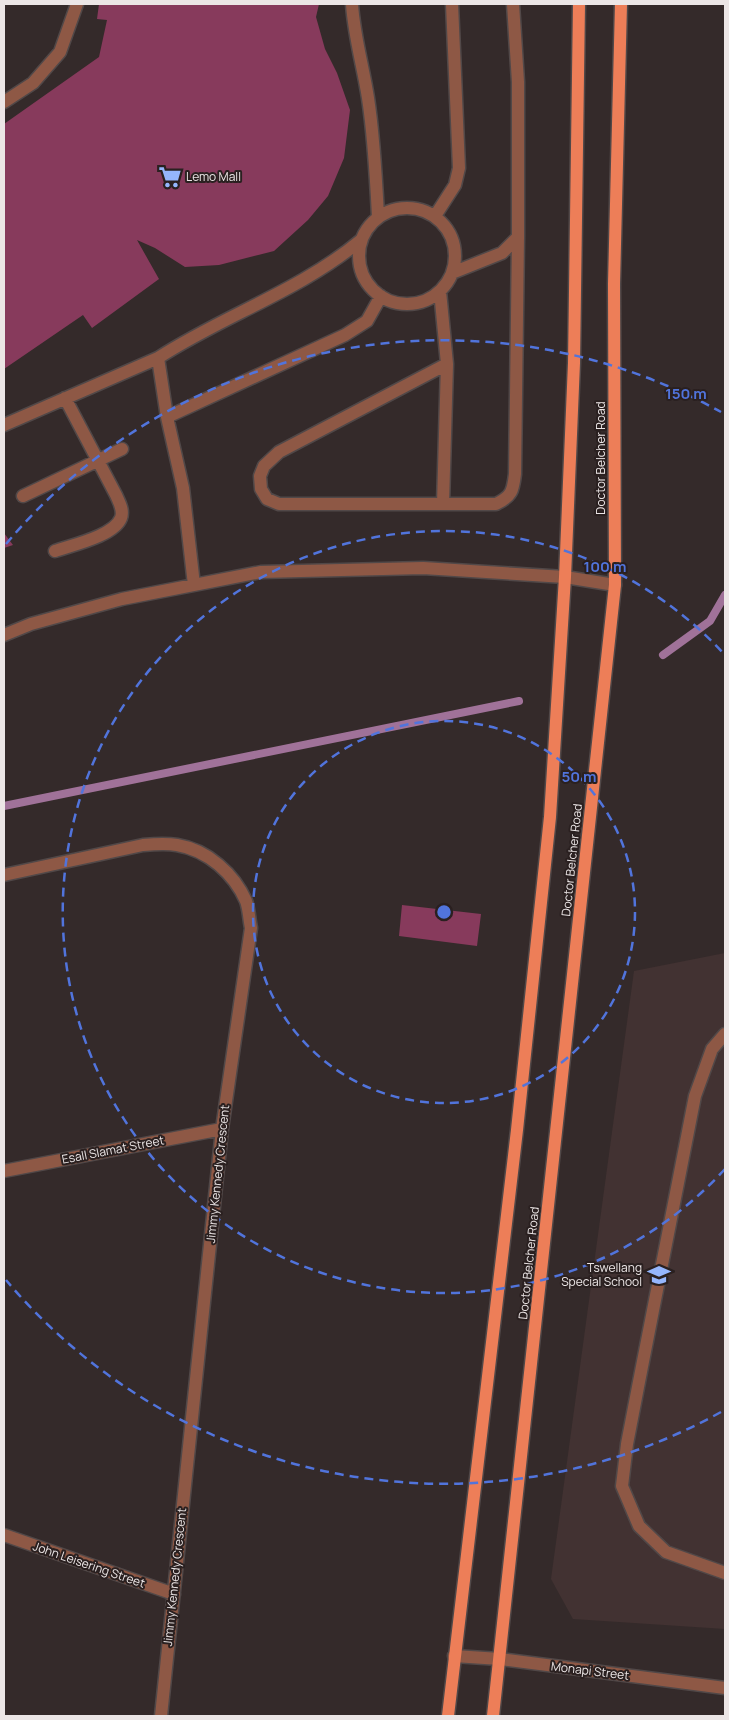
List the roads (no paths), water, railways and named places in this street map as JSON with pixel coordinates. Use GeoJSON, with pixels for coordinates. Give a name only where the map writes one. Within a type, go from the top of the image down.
{"type":"FeatureCollection","features":[{"type":"Feature","properties":{"kind":"main road"},"geometry":{"type":"LineString","coordinates":[[448,1716],[517,1130],[548,837],[565,577],[574,362],[579,4]]}},
{"type":"Feature","properties":{"kind":"main road","name":"Doctor Belcher Road"},"geometry":{"type":"LineString","coordinates":[[493,1716],[615,584],[614,284],[621,4]]}},
{"type":"Feature","properties":{"kind":"street"},"geometry":{"type":"LineString","coordinates":[[4,102],[32,83],[60,52],[77,4]]}},
{"type":"Feature","properties":{"kind":"street"},"geometry":{"type":"LineString","coordinates":[[352,4],[353,27],[368,97],[376,164],[378,216]]}},
{"type":"Feature","properties":{"kind":"street"},"geometry":{"type":"LineString","coordinates":[[435,216],[455,185],[459,168],[452,4]]}},
{"type":"Feature","properties":{"kind":"street"},"geometry":{"type":"LineString","coordinates":[[447,364],[279,452],[264,466],[260,476],[261,489],[267,499],[279,504],[496,504],[508,498],[513,488],[518,237],[518,82],[513,4]]}},
{"type":"Feature","properties":{"kind":"street"},"geometry":{"type":"LineString","coordinates":[[407,207],[421,210],[435,216],[449,232],[455,252],[452,273],[440,291],[422,302],[401,304],[381,296],[369,286],[361,272],[358,256],[365,231],[378,216],[392,210],[407,207]]}},
{"type":"Feature","properties":{"kind":"street"},"geometry":{"type":"LineString","coordinates":[[452,273],[502,252],[518,237]]}},
{"type":"Feature","properties":{"kind":"street"},"geometry":{"type":"LineString","coordinates":[[4,425],[158,358],[179,344],[288,289],[340,257],[361,240]]}},
{"type":"Feature","properties":{"kind":"street"},"geometry":{"type":"LineString","coordinates":[[440,291],[447,364],[443,504]]}},
{"type":"Feature","properties":{"kind":"street"},"geometry":{"type":"LineString","coordinates":[[167,417],[346,335],[367,321],[381,296]]}},
{"type":"Feature","properties":{"kind":"street"},"geometry":{"type":"LineString","coordinates":[[158,358],[167,417],[183,488],[194,585]]}},
{"type":"Feature","properties":{"kind":"street"},"geometry":{"type":"LineString","coordinates":[[55,551],[110,531],[121,518],[122,509],[65,398]]}},
{"type":"Feature","properties":{"kind":"street"},"geometry":{"type":"LineString","coordinates":[[23,496],[122,449]]}},
{"type":"Feature","properties":{"kind":"street"},"geometry":{"type":"LineString","coordinates":[[4,635],[31,624],[122,599],[261,572],[423,568],[565,577],[615,584]]}},
{"type":"Feature","properties":{"kind":"street","name":"Jimmy Kennedy Crescent"},"geometry":{"type":"LineString","coordinates":[[4,875],[121,849],[162,843],[179,845],[203,854],[222,868],[236,882],[246,903],[251,928],[222,1129],[161,1716]]}},
{"type":"Feature","properties":{"kind":"street"},"geometry":{"type":"LineString","coordinates":[[725,1034],[712,1048],[695,1096],[627,1444],[622,1486],[639,1526],[666,1552],[725,1573]]}},
{"type":"Feature","properties":{"kind":"street","name":"Esall Slamat Street"},"geometry":{"type":"LineString","coordinates":[[4,1170],[222,1129]]}},
{"type":"Feature","properties":{"kind":"street","name":"John Leisering Street"},"geometry":{"type":"LineString","coordinates":[[4,1535],[174,1594]]}},
{"type":"Feature","properties":{"kind":"street","name":"Monapi Street"},"geometry":{"type":"LineString","coordinates":[[454,1656],[500,1659],[725,1688]]}},
{"type":"Feature","properties":{"kind":"waterway"},"geometry":{"type":"LineString","coordinates":[[663,655],[710,621],[725,595]]}},
{"type":"Feature","properties":{"kind":"waterway"},"geometry":{"type":"LineString","coordinates":[[4,806],[519,701]]}},
{"type":"Feature","properties":{"kind":"place","name":"Lemo Mall"},"geometry":{"type":"Point","coordinates":[170,177]}},
{"type":"Feature","properties":{"kind":"place","name":"Tswellang Special School"},"geometry":{"type":"Point","coordinates":[659,1275]}}]}
